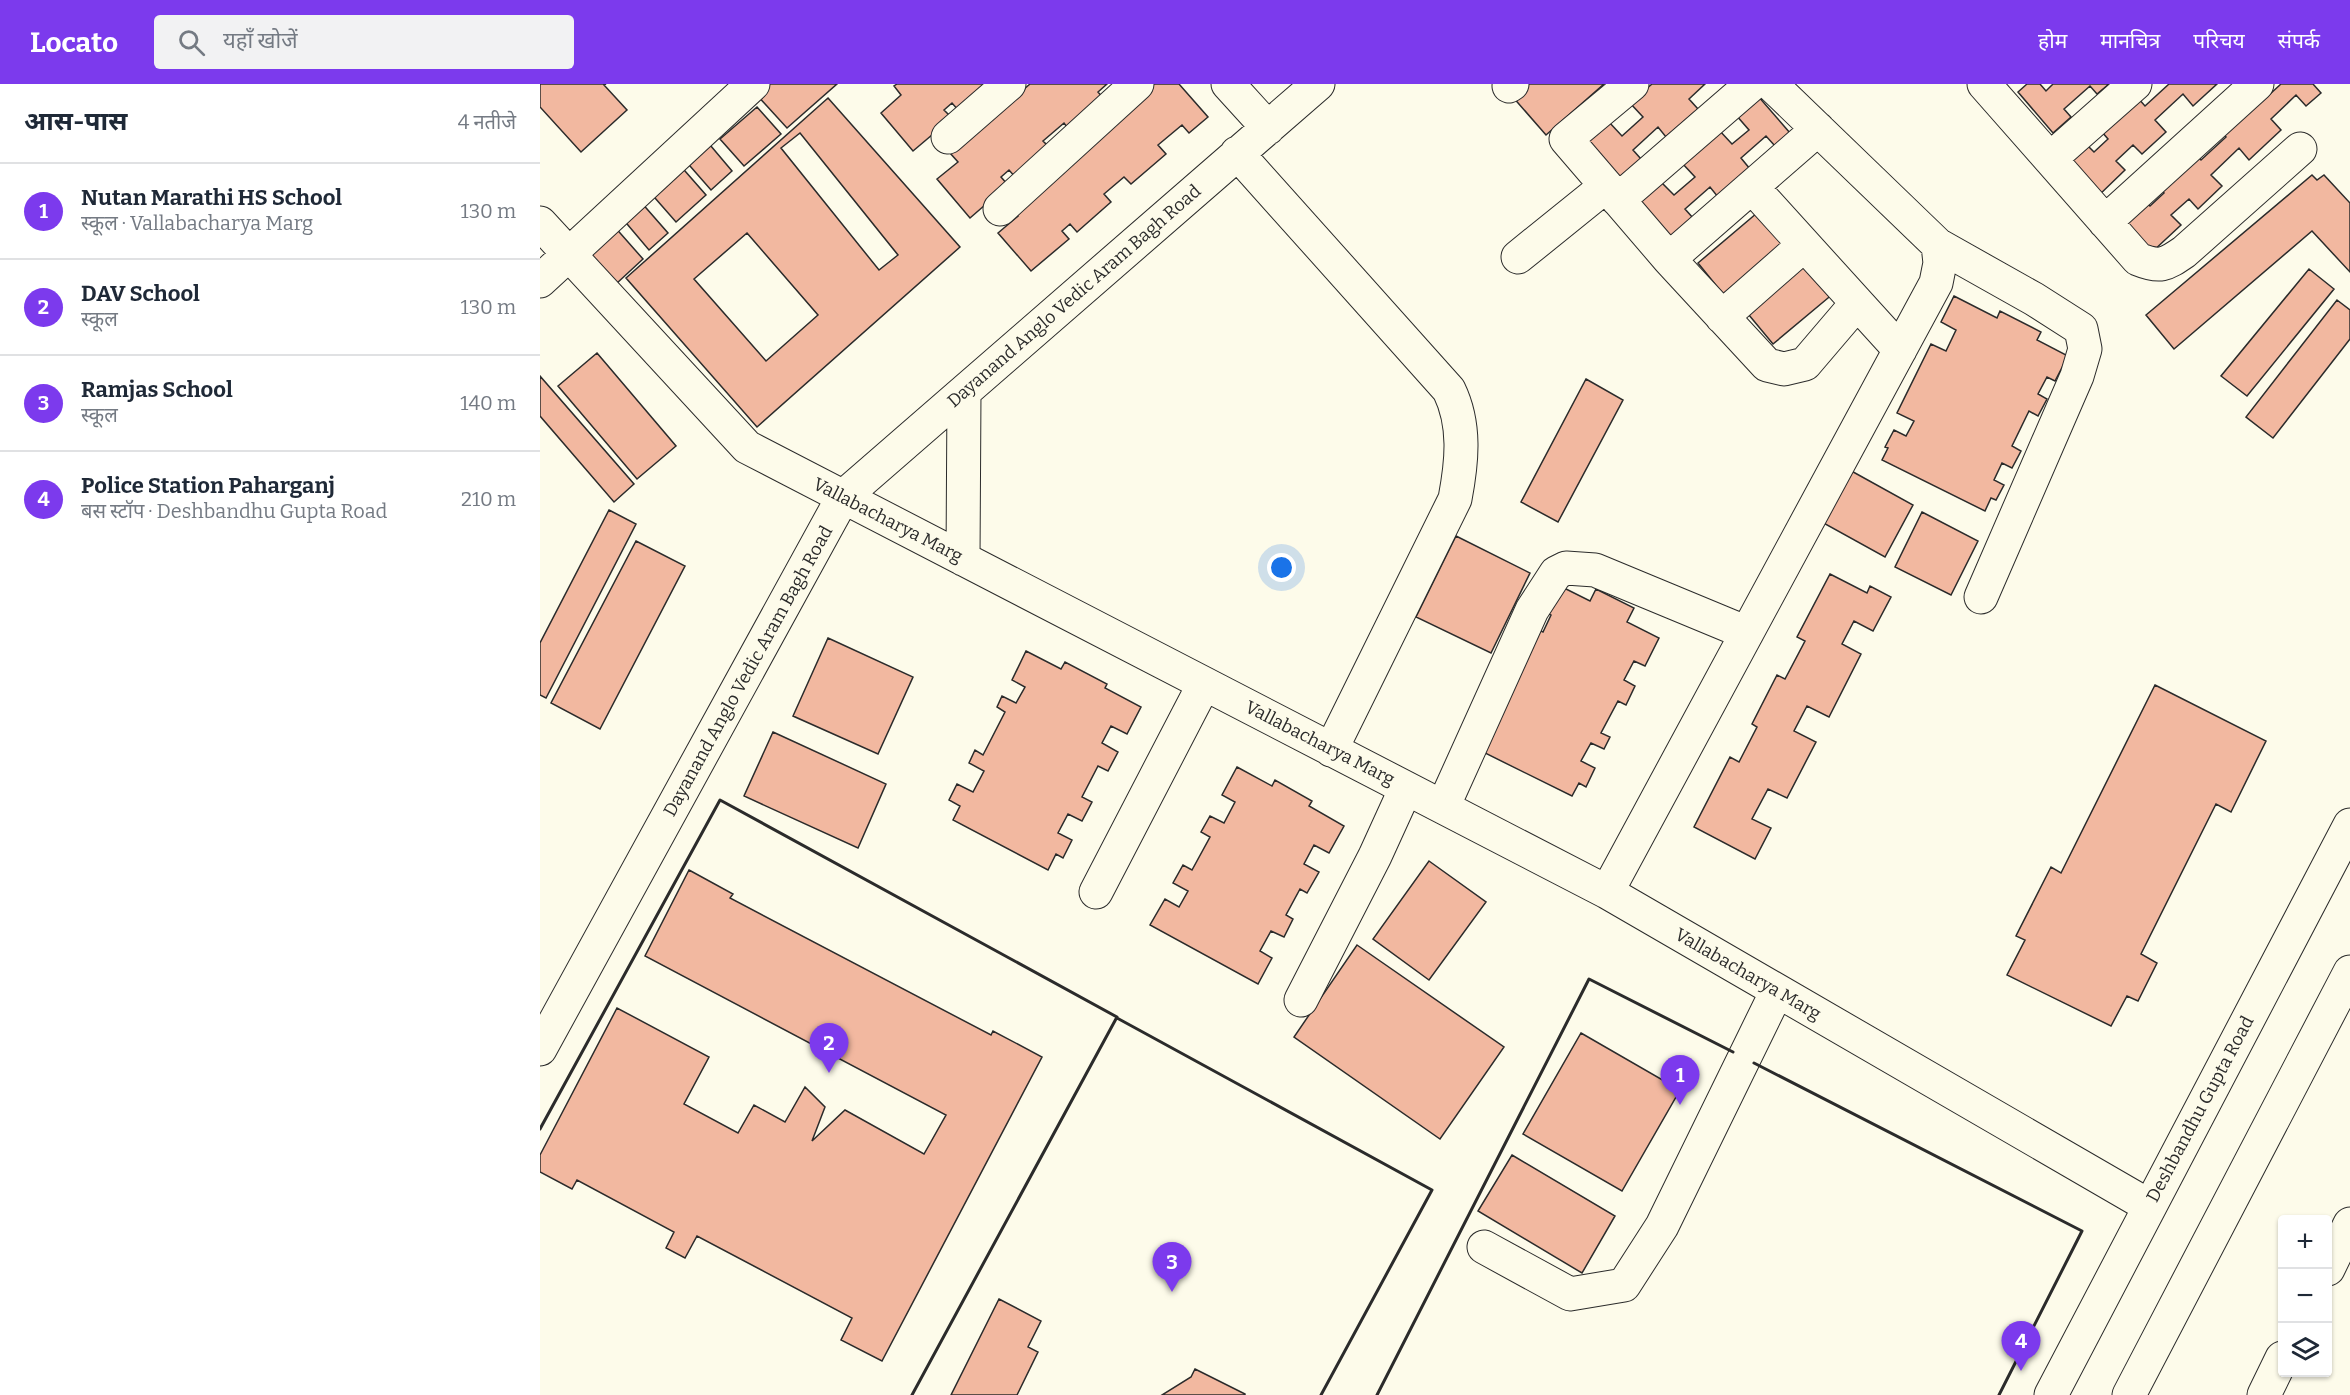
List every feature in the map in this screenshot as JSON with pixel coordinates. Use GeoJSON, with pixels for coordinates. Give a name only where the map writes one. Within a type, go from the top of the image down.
{"type":"FeatureCollection","features":[{"type":"Feature","properties":{"kind":"street"},"geometry":{"type":"LineString","coordinates":[[540,281],[753,84]]}},
{"type":"Feature","properties":{"kind":"street"},"geometry":{"type":"LineString","coordinates":[[948,136],[1009,84]]}},
{"type":"Feature","properties":{"kind":"street"},"geometry":{"type":"LineString","coordinates":[[1000,209],[1137,84]]}},
{"type":"Feature","properties":{"kind":"street"},"geometry":{"type":"LineString","coordinates":[[1228,84],[1268,128]]}},
{"type":"Feature","properties":{"kind":"street","name":"Dayanand Anglo Vedic Aram Bagh Road"},"geometry":{"type":"LineString","coordinates":[[540,1049],[843,497],[1318,84]]}},
{"type":"Feature","properties":{"kind":"street"},"geometry":{"type":"LineString","coordinates":[[1632,84],[1566,139],[1669,259],[1767,365],[1784,369],[1805,364],[1857,303]]}},
{"type":"Feature","properties":{"kind":"street"},"geometry":{"type":"LineString","coordinates":[[1518,257],[1612,193],[1752,84]]}},
{"type":"Feature","properties":{"kind":"street"},"geometry":{"type":"LineString","coordinates":[[1771,84],[1938,245],[2034,299],[2080,329],[2085,349],[2077,376],[1981,597]]}},
{"type":"Feature","properties":{"kind":"street"},"geometry":{"type":"LineString","coordinates":[[2050,159],[2134,84]]}},
{"type":"Feature","properties":{"kind":"street"},"geometry":{"type":"LineString","coordinates":[[2105,222],[2257,84]]}},
{"type":"Feature","properties":{"kind":"street"},"geometry":{"type":"LineString","coordinates":[[1998,89],[2050,159],[2105,222],[2138,259],[2154,266],[2168,263],[2184,252],[2300,149]]}},
{"type":"Feature","properties":{"kind":"street"},"geometry":{"type":"LineString","coordinates":[[1669,259],[1818,129]]}},
{"type":"Feature","properties":{"kind":"street"},"geometry":{"type":"LineString","coordinates":[[1237,153],[1449,390],[1458,410],[1462,455],[1455,499],[1331,750]]}},
{"type":"Feature","properties":{"kind":"street"},"geometry":{"type":"LineString","coordinates":[[1752,187],[1900,350]]}},
{"type":"Feature","properties":{"kind":"street","name":"Vallabacharya Marg"},"geometry":{"type":"LineString","coordinates":[[540,223],[747,447],[1606,892],[2149,1206]]}},
{"type":"Feature","properties":{"kind":"street"},"geometry":{"type":"LineString","coordinates":[[1722,317],[1804,245]]}},
{"type":"Feature","properties":{"kind":"street"},"geometry":{"type":"LineString","coordinates":[[1606,892],[1936,283],[1940,263],[1938,245]]}},
{"type":"Feature","properties":{"kind":"street"},"geometry":{"type":"LineString","coordinates":[[963,559],[964,392]]}},
{"type":"Feature","properties":{"kind":"street"},"geometry":{"type":"LineString","coordinates":[[1443,807],[1532,610],[1556,573],[1566,568],[1595,570],[1747,633]]}},
{"type":"Feature","properties":{"kind":"street"},"geometry":{"type":"LineString","coordinates":[[1096,892],[1204,684]]}},
{"type":"Feature","properties":{"kind":"street"},"geometry":{"type":"LineString","coordinates":[[1301,1000],[1375,856],[1406,788]]}},
{"type":"Feature","properties":{"kind":"street","name":"Deshbandhu Gupta Road"},"geometry":{"type":"LineString","coordinates":[[2051,1395],[2350,825]]}},
{"type":"Feature","properties":{"kind":"street"},"geometry":{"type":"LineString","coordinates":[[2129,1395],[2350,972]]}},
{"type":"Feature","properties":{"kind":"street"},"geometry":{"type":"LineString","coordinates":[[1484,1247],[1570,1294],[1624,1285],[1662,1226],[1777,990]]}},
{"type":"Feature","properties":{"kind":"street"},"geometry":{"type":"LineString","coordinates":[[2332,1261],[2350,1224]]}},
{"type":"Feature","properties":{"kind":"street"},"geometry":{"type":"LineString","coordinates":[[2264,1395],[2278,1368]]}},
{"type":"Feature","properties":{"kind":"building"},"geometry":{"type":"Polygon","coordinates":[[[540,84],[606,84],[604,85],[627,110],[581,152],[540,107],[540,84]]]}},
{"type":"Feature","properties":{"kind":"building"},"geometry":{"type":"Polygon","coordinates":[[[767,84],[837,84],[787,128],[756,94],[767,84]]]}},
{"type":"Feature","properties":{"kind":"building"},"geometry":{"type":"Polygon","coordinates":[[[897,84],[990,84],[959,111],[952,103],[944,110],[952,118],[913,151],[881,113],[901,95],[894,86],[897,84]]]}},
{"type":"Feature","properties":{"kind":"building"},"geometry":{"type":"Polygon","coordinates":[[[1030,84],[1107,84],[1098,92],[1105,100],[1070,131],[1064,123],[1043,141],[1050,148],[1016,178],[1009,170],[1001,177],[1008,185],[970,218],[937,179],[958,162],[950,153],[1030,84]]]}},
{"type":"Feature","properties":{"kind":"building"},"geometry":{"type":"Polygon","coordinates":[[[1152,84],[1179,84],[1208,117],[1189,133],[1182,125],[1158,145],[1166,154],[1131,184],[1124,177],[1104,194],[1111,202],[1077,232],[1070,224],[1062,231],[1069,239],[1031,271],[998,233],[1018,216],[1012,207],[1152,84]]]}},
{"type":"Feature","properties":{"kind":"building"},"geometry":{"type":"Polygon","coordinates":[[[1525,84],[1604,84],[1546,135],[1512,96],[1525,84]]]}},
{"type":"Feature","properties":{"kind":"building"},"geometry":{"type":"Polygon","coordinates":[[[1652,84],[1705,84],[1689,99],[1698,109],[1666,137],[1658,127],[1633,150],[1641,159],[1614,182],[1582,145],[1609,122],[1622,136],[1643,117],[1630,103],[1652,84]]]}},
{"type":"Feature","properties":{"kind":"building"},"geometry":{"type":"Polygon","coordinates":[[[2027,84],[2040,84],[2046,91],[2053,84],[2109,84],[2097,94],[2090,86],[2064,109],[2071,117],[2053,133],[2018,92],[2027,84]]]}},
{"type":"Feature","properties":{"kind":"building"},"geometry":{"type":"Polygon","coordinates":[[[2169,84],[2217,84],[2193,106],[2183,94],[2155,120],[2166,132],[2142,154],[2133,145],[2116,161],[2125,170],[2095,199],[2065,166],[2087,145],[2094,152],[2108,139],[2102,132],[2138,98],[2145,106],[2169,84]]]}},
{"type":"Feature","properties":{"kind":"building"},"geometry":{"type":"Polygon","coordinates":[[[2281,84],[2313,84],[2321,93],[2306,106],[2296,95],[2271,119],[2281,130],[2249,160],[2239,148],[2211,175],[2222,186],[2198,209],[2189,199],[2171,215],[2181,225],[2151,253],[2121,220],[2143,199],[2150,206],[2164,193],[2158,186],[2194,152],[2201,160],[2226,137],[2219,129],[2251,98],[2258,105],[2281,84]]]}},
{"type":"Feature","properties":{"kind":"building"},"geometry":{"type":"Polygon","coordinates":[[[1758,96],[1790,133],[1775,146],[1766,136],[1741,158],[1750,169],[1718,197],[1710,187],[1685,209],[1693,218],[1666,242],[1634,205],[1661,182],[1674,195],[1695,177],[1682,163],[1719,130],[1732,144],[1749,130],[1736,115],[1758,96]]]}},
{"type":"Feature","properties":{"kind":"building"},"geometry":{"type":"Polygon","coordinates":[[[828,98],[960,247],[757,427],[626,278],[828,98]],[[800,133],[781,148],[879,270],[898,255],[800,133]],[[747,233],[694,279],[766,361],[818,315],[747,233]]]}},
{"type":"Feature","properties":{"kind":"building"},"geometry":{"type":"Polygon","coordinates":[[[757,107],[781,134],[744,166],[720,139],[757,107]]]}},
{"type":"Feature","properties":{"kind":"building"},"geometry":{"type":"Polygon","coordinates":[[[705,139],[732,171],[711,190],[683,158],[705,139]]]}},
{"type":"Feature","properties":{"kind":"building"},"geometry":{"type":"Polygon","coordinates":[[[678,163],[706,195],[676,222],[648,190],[678,163]]]}},
{"type":"Feature","properties":{"kind":"building"},"geometry":{"type":"Polygon","coordinates":[[[2312,175],[2317,180],[2324,175],[2350,203],[2350,272],[2312,231],[2174,349],[2146,315],[2312,175]]]}},
{"type":"Feature","properties":{"kind":"building"},"geometry":{"type":"Polygon","coordinates":[[[640,201],[668,233],[649,250],[622,218],[640,201]]]}},
{"type":"Feature","properties":{"kind":"building"},"geometry":{"type":"Polygon","coordinates":[[[1757,213],[1783,244],[1723,294],[1698,263],[1757,213]]]}},
{"type":"Feature","properties":{"kind":"building"},"geometry":{"type":"Polygon","coordinates":[[[613,225],[643,259],[616,284],[585,249],[613,225]]]}},
{"type":"Feature","properties":{"kind":"building"},"geometry":{"type":"Polygon","coordinates":[[[1805,258],[1834,293],[1773,344],[1744,309],[1805,258]]]}},
{"type":"Feature","properties":{"kind":"building"},"geometry":{"type":"Polygon","coordinates":[[[2309,269],[2334,289],[2247,396],[2221,376],[2309,269]]]}},
{"type":"Feature","properties":{"kind":"building"},"geometry":{"type":"Polygon","coordinates":[[[1954,296],[1997,318],[2000,311],[2041,332],[2037,340],[2068,356],[2055,381],[2047,377],[2038,394],[2047,399],[2038,416],[2029,411],[2012,446],[2021,451],[2012,468],[2002,463],[1994,480],[2004,485],[1996,500],[1991,498],[1985,511],[1882,460],[1888,448],[1885,447],[1894,430],[1906,436],[1914,421],[1897,413],[1931,344],[1946,351],[1956,330],[1941,322],[1954,296]]]}},
{"type":"Feature","properties":{"kind":"building"},"geometry":{"type":"Polygon","coordinates":[[[2337,300],[2350,310],[2350,339],[2273,438],[2246,417],[2337,300]]]}},
{"type":"Feature","properties":{"kind":"building"},"geometry":{"type":"Polygon","coordinates":[[[597,353],[676,446],[637,479],[558,386],[597,353]]]}},
{"type":"Feature","properties":{"kind":"building"},"geometry":{"type":"Polygon","coordinates":[[[540,376],[634,484],[614,502],[540,416],[540,376]]]}},
{"type":"Feature","properties":{"kind":"building"},"geometry":{"type":"Polygon","coordinates":[[[1586,379],[1623,400],[1558,522],[1521,502],[1586,379]]]}},
{"type":"Feature","properties":{"kind":"building"},"geometry":{"type":"Polygon","coordinates":[[[1846,468],[1913,505],[1885,557],[1818,520],[1846,468]]]}},
{"type":"Feature","properties":{"kind":"building"},"geometry":{"type":"Polygon","coordinates":[[[609,510],[636,524],[546,698],[540,695],[540,643],[609,510]]]}},
{"type":"Feature","properties":{"kind":"building"},"geometry":{"type":"Polygon","coordinates":[[[1922,512],[1978,541],[1951,595],[1895,567],[1922,512]]]}},
{"type":"Feature","properties":{"kind":"building"},"geometry":{"type":"Polygon","coordinates":[[[1456,536],[1530,573],[1491,653],[1416,617],[1456,536]]]}},
{"type":"Feature","properties":{"kind":"building"},"geometry":{"type":"Polygon","coordinates":[[[636,541],[685,566],[600,729],[551,703],[636,541]]]}},
{"type":"Feature","properties":{"kind":"building"},"geometry":{"type":"Polygon","coordinates":[[[1830,574],[1867,593],[1870,586],[1891,597],[1873,631],[1854,621],[1842,644],[1861,654],[1829,717],[1807,706],[1794,731],[1816,742],[1787,798],[1768,789],[1752,819],[1771,828],[1755,859],[1694,827],[1730,757],[1739,762],[1757,727],[1752,724],[1777,675],[1785,679],[1805,641],[1797,637],[1830,574]]]}},
{"type":"Feature","properties":{"kind":"building"},"geometry":{"type":"Polygon","coordinates":[[[1552,582],[1590,601],[1596,589],[1634,608],[1627,622],[1659,638],[1645,666],[1634,661],[1624,680],[1635,686],[1626,705],[1618,701],[1601,733],[1610,737],[1604,749],[1591,743],[1581,761],[1595,768],[1586,787],[1579,783],[1572,796],[1479,750],[1530,626],[1543,632],[1551,615],[1539,609],[1552,582]]]}},
{"type":"Feature","properties":{"kind":"building"},"geometry":{"type":"Polygon","coordinates":[[[828,638],[913,677],[878,754],[793,716],[828,638]]]}},
{"type":"Feature","properties":{"kind":"building"},"geometry":{"type":"Polygon","coordinates":[[[1026,651],[1061,669],[1065,662],[1107,684],[1105,688],[1141,707],[1127,734],[1111,726],[1102,743],[1118,752],[1108,771],[1098,766],[1082,797],[1092,802],[1082,821],[1068,814],[1058,833],[1072,840],[1063,858],[1056,854],[1048,870],[953,820],[960,806],[949,800],[957,784],[973,792],[984,771],[969,763],[975,750],[983,755],[1005,712],[997,707],[1002,696],[1016,703],[1025,687],[1012,680],[1026,651]]]}},
{"type":"Feature","properties":{"kind":"building"},"geometry":{"type":"Polygon","coordinates":[[[2155,685],[2266,741],[2231,812],[2216,804],[2141,954],[2157,963],[2138,1001],[2127,996],[2111,1026],[2007,975],[2025,940],[2016,936],[2051,867],[2061,873],[2155,685]]]}},
{"type":"Feature","properties":{"kind":"building"},"geometry":{"type":"Polygon","coordinates":[[[773,732],[886,784],[858,848],[744,796],[773,732]]]}},
{"type":"Feature","properties":{"kind":"building"},"geometry":{"type":"Polygon","coordinates":[[[1237,767],[1272,786],[1275,780],[1312,801],[1309,806],[1344,826],[1329,853],[1314,845],[1304,864],[1319,872],[1307,893],[1300,889],[1286,915],[1293,919],[1284,937],[1271,931],[1260,951],[1272,958],[1258,984],[1150,925],[1165,899],[1179,907],[1188,891],[1173,883],[1183,865],[1192,870],[1210,837],[1201,832],[1210,816],[1224,823],[1235,802],[1222,795],[1237,767]]]}},
{"type":"Feature","properties":{"kind":"building"},"geometry":{"type":"Polygon","coordinates":[[[1429,861],[1486,902],[1429,980],[1373,939],[1429,861]]]}},
{"type":"Feature","properties":{"kind":"building"},"geometry":{"type":"Polygon","coordinates":[[[689,870],[733,894],[730,898],[991,1035],[993,1031],[1042,1057],[882,1361],[841,1340],[852,1318],[697,1236],[685,1258],[666,1248],[674,1232],[577,1180],[572,1189],[540,1172],[540,1155],[617,1008],[709,1057],[684,1104],[738,1133],[754,1105],[785,1122],[805,1087],[825,1107],[812,1141],[845,1110],[924,1154],[946,1115],[645,956],[689,870]]]}},
{"type":"Feature","properties":{"kind":"building"},"geometry":{"type":"Polygon","coordinates":[[[1357,945],[1504,1047],[1440,1139],[1294,1037],[1357,945]]]}},
{"type":"Feature","properties":{"kind":"building"},"geometry":{"type":"Polygon","coordinates":[[[1581,1033],[1680,1090],[1622,1191],[1523,1134],[1581,1033]]]}},
{"type":"Feature","properties":{"kind":"building"},"geometry":{"type":"Polygon","coordinates":[[[1512,1155],[1615,1216],[1582,1273],[1478,1211],[1512,1155]]]}},
{"type":"Feature","properties":{"kind":"building"},"geometry":{"type":"Polygon","coordinates":[[[999,1299],[1041,1321],[1028,1347],[1038,1352],[1017,1395],[951,1395],[999,1299]]]}},
{"type":"Feature","properties":{"kind":"building"},"geometry":{"type":"Polygon","coordinates":[[[1195,1369],[1245,1395],[1162,1395],[1191,1377],[1195,1369]]]}},
{"type":"Feature","properties":{"kind":"wall"},"geometry":{"type":"LineString","coordinates":[[540,1129],[720,800],[1117,1017],[912,1395]]}},
{"type":"Feature","properties":{"kind":"wall"},"geometry":{"type":"LineString","coordinates":[[1377,1395],[1589,979],[1733,1052]]}},
{"type":"Feature","properties":{"kind":"wall"},"geometry":{"type":"LineString","coordinates":[[1117,1018],[1432,1190],[1321,1395]]}},
{"type":"Feature","properties":{"kind":"wall"},"geometry":{"type":"LineString","coordinates":[[1754,1063],[2082,1231],[1999,1395]]}},
{"type":"Feature","properties":{"kind":"place","name":"DAV School"},"geometry":{"type":"Point","coordinates":[829,1073]}},
{"type":"Feature","properties":{"kind":"place","name":"Nutan Marathi HS School"},"geometry":{"type":"Point","coordinates":[1680,1105]}},
{"type":"Feature","properties":{"kind":"place","name":"Ramjas School"},"geometry":{"type":"Point","coordinates":[1172,1292]}},
{"type":"Feature","properties":{"kind":"place","name":"Police Station Paharganj"},"geometry":{"type":"Point","coordinates":[2021,1371]}}]}
